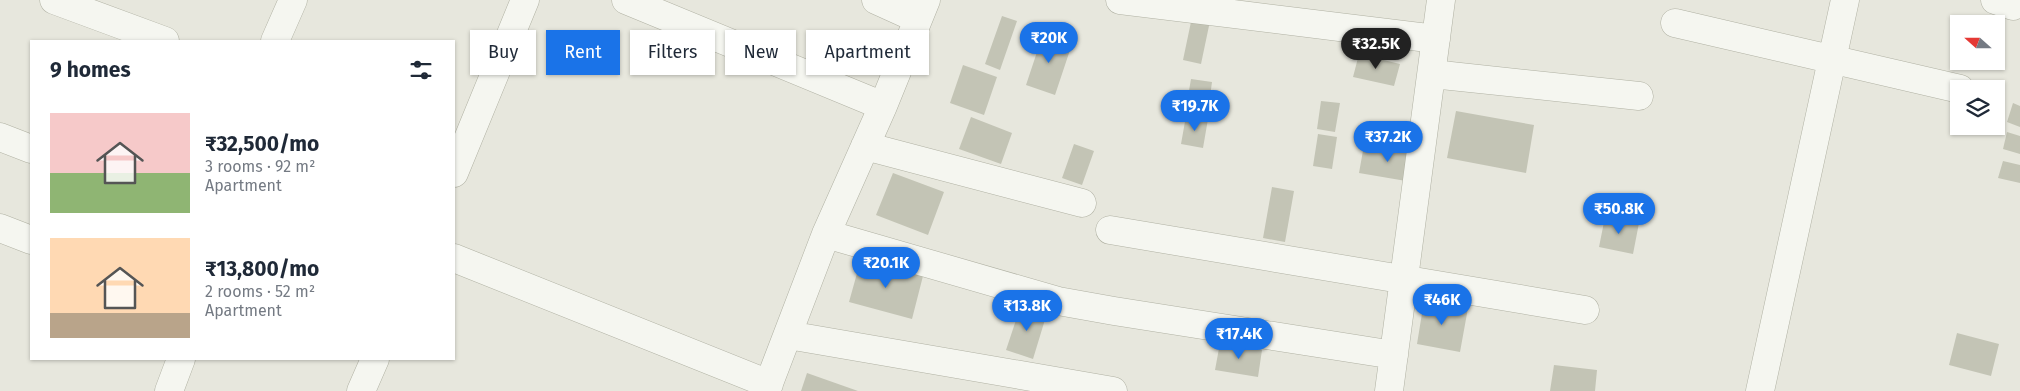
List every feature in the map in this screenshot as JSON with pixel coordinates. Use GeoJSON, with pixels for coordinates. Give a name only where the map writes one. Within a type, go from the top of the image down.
{"type":"FeatureCollection","features":[{"type":"Feature","properties":{"kind":"street"},"geometry":{"type":"LineString","coordinates":[[54,0],[162,40]]}},
{"type":"Feature","properties":{"kind":"street"},"geometry":{"type":"LineString","coordinates":[[275,40],[293,0]]}},
{"type":"Feature","properties":{"kind":"street"},"geometry":{"type":"LineString","coordinates":[[455,171],[525,0]]}},
{"type":"Feature","properties":{"kind":"street"},"geometry":{"type":"LineString","coordinates":[[626,0],[883,106]]}},
{"type":"Feature","properties":{"kind":"street"},"geometry":{"type":"LineString","coordinates":[[455,258],[767,387],[826,234],[883,106],[922,9],[876,0]]}},
{"type":"Feature","properties":{"kind":"street"},"geometry":{"type":"LineString","coordinates":[[1120,0],[1436,39]]}},
{"type":"Feature","properties":{"kind":"street"},"geometry":{"type":"LineString","coordinates":[[1390,391],[1441,0]]}},
{"type":"Feature","properties":{"kind":"street"},"geometry":{"type":"LineString","coordinates":[[1760,391],[1845,0]]}},
{"type":"Feature","properties":{"kind":"street"},"geometry":{"type":"LineString","coordinates":[[1675,23],[1950,87]]}},
{"type":"Feature","properties":{"kind":"street"},"geometry":{"type":"LineString","coordinates":[[1432,74],[1639,96]]}},
{"type":"Feature","properties":{"kind":"street"},"geometry":{"type":"LineString","coordinates":[[0,137],[30,149]]}},
{"type":"Feature","properties":{"kind":"street"},"geometry":{"type":"LineString","coordinates":[[865,146],[1082,203]]}},
{"type":"Feature","properties":{"kind":"street"},"geometry":{"type":"LineString","coordinates":[[0,228],[30,240]]}},
{"type":"Feature","properties":{"kind":"street"},"geometry":{"type":"LineString","coordinates":[[1110,230],[1585,310]]}},
{"type":"Feature","properties":{"kind":"street"},"geometry":{"type":"LineString","coordinates":[[826,234],[1058,301],[1394,355]]}},
{"type":"Feature","properties":{"kind":"street"},"geometry":{"type":"LineString","coordinates":[[788,335],[1113,391]]}},
{"type":"Feature","properties":{"kind":"street"},"geometry":{"type":"LineString","coordinates":[[169,391],[181,360]]}},
{"type":"Feature","properties":{"kind":"street"},"geometry":{"type":"LineString","coordinates":[[361,391],[375,360]]}},
{"type":"Feature","properties":{"kind":"building"},"geometry":{"type":"Polygon","coordinates":[[[1002,16],[1017,21],[1000,70],[985,64],[1002,16]]]}},
{"type":"Feature","properties":{"kind":"building"},"geometry":{"type":"Polygon","coordinates":[[[1192,17],[1210,21],[1201,64],[1183,60],[1192,17]]]}},
{"type":"Feature","properties":{"kind":"building"},"geometry":{"type":"Polygon","coordinates":[[[1043,34],[1072,44],[1055,95],[1026,85],[1043,34]]]}},
{"type":"Feature","properties":{"kind":"building"},"geometry":{"type":"Polygon","coordinates":[[[1359,54],[1400,64],[1394,86],[1353,77],[1359,54]]]}},
{"type":"Feature","properties":{"kind":"building"},"geometry":{"type":"Polygon","coordinates":[[[963,65],[997,77],[984,115],[950,103],[963,65]]]}},
{"type":"Feature","properties":{"kind":"building"},"geometry":{"type":"Polygon","coordinates":[[[1191,79],[1212,82],[1208,111],[1186,108],[1191,79]]]}},
{"type":"Feature","properties":{"kind":"building"},"geometry":{"type":"Polygon","coordinates":[[[1321,101],[1340,103],[1335,132],[1317,129],[1321,101]]]}},
{"type":"Feature","properties":{"kind":"building"},"geometry":{"type":"Polygon","coordinates":[[[2013,103],[2020,106],[2020,127],[2007,122],[2013,103]]]}},
{"type":"Feature","properties":{"kind":"building"},"geometry":{"type":"Polygon","coordinates":[[[1456,111],[1534,125],[1526,173],[1447,158],[1456,111]]]}},
{"type":"Feature","properties":{"kind":"building"},"geometry":{"type":"Polygon","coordinates":[[[1186,116],[1208,119],[1203,148],[1181,144],[1186,116]]]}},
{"type":"Feature","properties":{"kind":"building"},"geometry":{"type":"Polygon","coordinates":[[[971,117],[1012,133],[1001,164],[959,149],[971,117]]]}},
{"type":"Feature","properties":{"kind":"building"},"geometry":{"type":"Polygon","coordinates":[[[2007,132],[2020,136],[2020,154],[2003,149],[2007,132]]]}},
{"type":"Feature","properties":{"kind":"building"},"geometry":{"type":"Polygon","coordinates":[[[1318,134],[1337,137],[1332,169],[1313,166],[1318,134]]]}},
{"type":"Feature","properties":{"kind":"building"},"geometry":{"type":"Polygon","coordinates":[[[1074,144],[1094,151],[1082,185],[1062,178],[1074,144]]]}},
{"type":"Feature","properties":{"kind":"building"},"geometry":{"type":"Polygon","coordinates":[[[1364,145],[1416,153],[1412,182],[1359,173],[1364,145]]]}},
{"type":"Feature","properties":{"kind":"building"},"geometry":{"type":"Polygon","coordinates":[[[2003,161],[2020,165],[2020,183],[1998,178],[2003,161]]]}},
{"type":"Feature","properties":{"kind":"building"},"geometry":{"type":"Polygon","coordinates":[[[893,173],[944,192],[928,235],[876,215],[893,173]]]}},
{"type":"Feature","properties":{"kind":"building"},"geometry":{"type":"Polygon","coordinates":[[[1272,187],[1294,191],[1285,242],[1263,238],[1272,187]]]}},
{"type":"Feature","properties":{"kind":"building"},"geometry":{"type":"Polygon","coordinates":[[[1605,217],[1639,223],[1633,254],[1599,247],[1605,217]]]}},
{"type":"Feature","properties":{"kind":"building"},"geometry":{"type":"Polygon","coordinates":[[[861,259],[923,276],[912,319],[849,302],[861,259]]]}},
{"type":"Feature","properties":{"kind":"building"},"geometry":{"type":"Polygon","coordinates":[[[1424,301],[1468,308],[1460,352],[1417,344],[1424,301]]]}},
{"type":"Feature","properties":{"kind":"building"},"geometry":{"type":"Polygon","coordinates":[[[1021,305],[1047,313],[1033,359],[1006,350],[1021,305]]]}},
{"type":"Feature","properties":{"kind":"building"},"geometry":{"type":"Polygon","coordinates":[[[1957,333],[1999,344],[1991,376],[1949,365],[1957,333]]]}},
{"type":"Feature","properties":{"kind":"building"},"geometry":{"type":"Polygon","coordinates":[[[1220,343],[1262,350],[1258,377],[1215,370],[1220,343]]]}},
{"type":"Feature","properties":{"kind":"building"},"geometry":{"type":"Polygon","coordinates":[[[1554,365],[1597,370],[1595,391],[1550,391],[1554,365]]]}},
{"type":"Feature","properties":{"kind":"building"},"geometry":{"type":"Polygon","coordinates":[[[807,373],[858,391],[801,391],[807,373]]]}}]}
